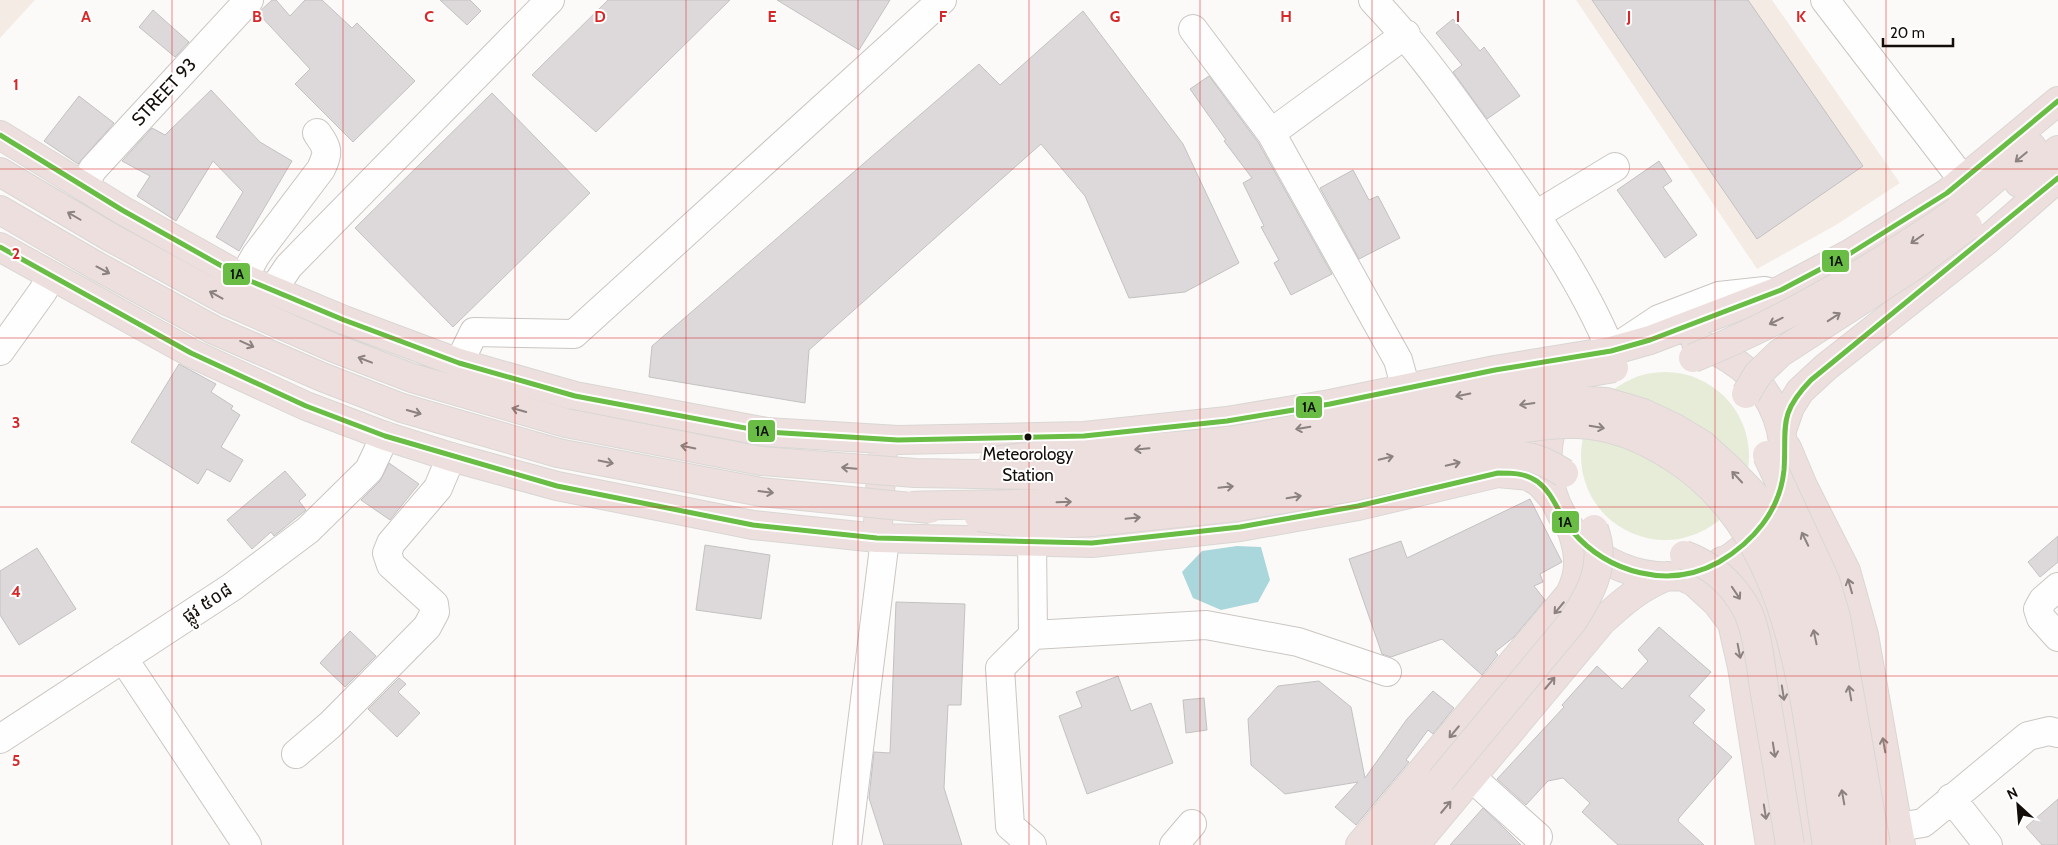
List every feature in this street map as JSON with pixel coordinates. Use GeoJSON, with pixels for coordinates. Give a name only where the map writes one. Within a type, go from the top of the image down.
{"type":"FeatureCollection","features":[{"type":"Feature","properties":{"kind":"highway"},"geometry":{"type":"LineString","coordinates":[[1554,499],[1548,479],[1546,462],[1551,424],[1560,403],[1582,371],[1613,359],[1650,340],[1781,290],[1902,222],[1963,180],[2058,101]]}},
{"type":"Feature","properties":{"kind":"highway"},"geometry":{"type":"LineString","coordinates":[[1746,394],[1758,374],[1780,353],[1914,266],[2058,125]]}},
{"type":"Feature","properties":{"kind":"highway"},"geometry":{"type":"LineString","coordinates":[[0,135],[83,186],[243,278],[272,292],[459,363],[575,396],[767,432],[883,439],[1084,436],[1227,421],[1330,404],[1495,370],[1659,355],[1693,358],[1722,372],[1746,394],[1803,486],[1846,571],[1864,635],[1900,836]]}},
{"type":"Feature","properties":{"kind":"highway"},"geometry":{"type":"LineString","coordinates":[[1693,358],[1746,336],[1798,310],[1962,218],[2058,150]]}},
{"type":"Feature","properties":{"kind":"highway"},"geometry":{"type":"LineString","coordinates":[[0,172],[110,237],[227,301],[334,348],[412,378],[566,424],[761,460],[915,473],[1089,476],[1229,462],[1338,443],[1502,408],[1557,399],[1606,402],[1642,413],[1696,441],[1727,466],[1756,497],[1780,538],[1802,586],[1812,623],[1851,845]]}},
{"type":"Feature","properties":{"kind":"highway"},"geometry":{"type":"LineString","coordinates":[[1415,845],[1602,621],[1633,593],[1648,583],[1677,569],[1717,543],[1744,519],[1752,508],[1790,407],[1800,391],[1826,367],[1986,241],[2058,178]]}},
{"type":"Feature","properties":{"kind":"highway"},"geometry":{"type":"LineString","coordinates":[[0,210],[95,266],[214,330],[322,377],[402,408],[558,453],[761,492],[911,506],[1033,525],[1082,523],[1237,507],[1352,486],[1494,455],[1516,454],[1535,457],[1564,474]]}},
{"type":"Feature","properties":{"kind":"highway"},"geometry":{"type":"LineString","coordinates":[[0,247],[191,353],[306,406],[384,436],[451,458],[557,486],[753,525],[881,538],[1092,542],[1240,527],[1358,506],[1498,473],[1528,476],[1540,483],[1583,530],[1600,545],[1600,558],[1586,600],[1572,622],[1387,845]]}},
{"type":"Feature","properties":{"kind":"highway"},"geometry":{"type":"LineString","coordinates":[[1650,340],[1672,339],[1695,342],[1712,348],[1738,362],[1763,389],[1777,442],[1836,617],[1876,845]]}},
{"type":"Feature","properties":{"kind":"highway"},"geometry":{"type":"LineString","coordinates":[[915,473],[1034,455],[1087,454],[1227,441],[1332,423],[1496,388],[1613,359]]}},
{"type":"Feature","properties":{"kind":"highway"},"geometry":{"type":"LineString","coordinates":[[1360,845],[1570,594],[1578,578],[1583,530],[1564,474],[1564,442],[1574,410],[1613,359]]}},
{"type":"Feature","properties":{"kind":"highway"},"geometry":{"type":"LineString","coordinates":[[911,506],[1092,501],[1233,486],[1346,467],[1506,431],[1557,424],[1600,426],[1635,437],[1688,467],[1709,485],[1735,515],[1758,551],[1778,595],[1796,655],[1827,845]]}},
{"type":"Feature","properties":{"kind":"highway"},"geometry":{"type":"LineString","coordinates":[[1032,437],[1032,541]]}},
{"type":"Feature","properties":{"kind":"highway"},"geometry":{"type":"LineString","coordinates":[[881,538],[883,439]]}},
{"type":"Feature","properties":{"kind":"highway"},"geometry":{"type":"LineString","coordinates":[[1677,569],[1709,568],[1744,545],[1757,532],[1774,506],[1782,483],[1777,442]]}},
{"type":"Feature","properties":{"kind":"highway"},"geometry":{"type":"LineString","coordinates":[[1583,530],[1632,552],[1658,557],[1694,582],[1717,603],[1732,623],[1742,668],[1770,845]]}},
{"type":"Feature","properties":{"kind":"highway"},"geometry":{"type":"LineString","coordinates":[[1722,561],[1738,567],[1749,576],[1757,590],[1765,613],[1778,660],[1808,845]]}},
{"type":"Feature","properties":{"kind":"highway"},"geometry":{"type":"LineString","coordinates":[[1677,569],[1703,562],[1718,573],[1733,588],[1747,610],[1761,664],[1790,845]]}},
{"type":"Feature","properties":{"kind":"street","name":"STREET 93"},"geometry":{"type":"LineString","coordinates":[[83,186],[93,169],[249,0]]}},
{"type":"Feature","properties":{"kind":"street"},"geometry":{"type":"LineString","coordinates":[[272,292],[289,266],[550,0]]}},
{"type":"Feature","properties":{"kind":"street"},"geometry":{"type":"LineString","coordinates":[[459,363],[474,332],[574,334],[942,0]]}},
{"type":"Feature","properties":{"kind":"street"},"geometry":{"type":"LineString","coordinates":[[1373,0],[1406,34],[1536,215],[1601,326],[1613,359],[1659,319],[1719,296],[1781,290]]}},
{"type":"Feature","properties":{"kind":"street"},"geometry":{"type":"LineString","coordinates":[[1825,0],[1963,180]]}},
{"type":"Feature","properties":{"kind":"street"},"geometry":{"type":"LineString","coordinates":[[1193,29],[1271,133],[1398,360],[1406,389]]}},
{"type":"Feature","properties":{"kind":"street"},"geometry":{"type":"LineString","coordinates":[[1271,133],[1406,34]]}},
{"type":"Feature","properties":{"kind":"street"},"geometry":{"type":"LineString","coordinates":[[243,278],[256,255],[321,169],[327,155],[327,148],[318,133]]}},
{"type":"Feature","properties":{"kind":"street"},"geometry":{"type":"LineString","coordinates":[[1536,215],[1616,167]]}},
{"type":"Feature","properties":{"kind":"street"},"geometry":{"type":"LineString","coordinates":[[0,351],[43,291],[51,276]]}},
{"type":"Feature","properties":{"kind":"street","name":"ផ្លូវ ៥០៨"},"geometry":{"type":"LineString","coordinates":[[0,739],[232,587],[308,530],[368,470],[384,436]]}},
{"type":"Feature","properties":{"kind":"street"},"geometry":{"type":"LineString","coordinates":[[296,754],[330,725],[420,634],[435,612],[434,604],[391,565],[387,554],[391,543],[438,488],[451,458]]}},
{"type":"Feature","properties":{"kind":"street"},"geometry":{"type":"LineString","coordinates":[[847,845],[881,538]]}},
{"type":"Feature","properties":{"kind":"street"},"geometry":{"type":"LineString","coordinates":[[1032,541],[1032,635]]}},
{"type":"Feature","properties":{"kind":"street"},"geometry":{"type":"LineString","coordinates":[[2058,587],[2043,600],[2038,609],[2041,618],[2058,637]]}},
{"type":"Feature","properties":{"kind":"street"},"geometry":{"type":"LineString","coordinates":[[1032,845],[1010,826],[1000,668],[1032,635],[1206,625],[1298,642],[1387,672]]}},
{"type":"Feature","properties":{"kind":"street"},"geometry":{"type":"LineString","coordinates":[[123,658],[247,845]]}},
{"type":"Feature","properties":{"kind":"street"},"geometry":{"type":"LineString","coordinates":[[1900,836],[1923,823],[2028,736],[2050,731],[2058,733]]}},
{"type":"Feature","properties":{"kind":"street"},"geometry":{"type":"LineString","coordinates":[[1471,777],[1538,837]]}},
{"type":"Feature","properties":{"kind":"street"},"geometry":{"type":"LineString","coordinates":[[1951,798],[1988,845]]}},
{"type":"Feature","properties":{"kind":"street"},"geometry":{"type":"LineString","coordinates":[[1174,845],[1192,824]]}},
{"type":"Feature","properties":{"kind":"shaded area"},"geometry":{"type":"Polygon","coordinates":[[[0,0],[35,0],[0,38],[0,0]]]}},
{"type":"Feature","properties":{"kind":"shaded area"},"geometry":{"type":"Polygon","coordinates":[[[1576,0],[1772,0],[1900,183],[1836,225],[1757,269],[1576,0]]]}},
{"type":"Feature","properties":{"kind":"green space"},"geometry":{"type":"Polygon","coordinates":[[[1673,372],[1697,378],[1725,396],[1743,424],[1748,440],[1748,472],[1743,488],[1725,516],[1712,526],[1689,537],[1657,540],[1633,534],[1605,516],[1595,503],[1584,480],[1581,448],[1587,424],[1605,396],[1618,386],[1641,375],[1673,372]]]}},
{"type":"Feature","properties":{"kind":"water"},"geometry":{"type":"Polygon","coordinates":[[[1237,546],[1261,547],[1270,580],[1258,602],[1221,610],[1193,598],[1182,572],[1202,551],[1237,546]]]}},
{"type":"Feature","properties":{"kind":"building"},"geometry":{"type":"Polygon","coordinates":[[[272,0],[276,0],[290,16],[305,0],[322,0],[352,28],[357,23],[415,81],[353,142],[295,84],[310,69],[258,13],[272,0]]]}},
{"type":"Feature","properties":{"kind":"building"},"geometry":{"type":"Polygon","coordinates":[[[440,0],[470,0],[481,11],[467,25],[440,0]]]}},
{"type":"Feature","properties":{"kind":"building"},"geometry":{"type":"Polygon","coordinates":[[[608,0],[730,0],[596,132],[532,75],[608,0]]]}},
{"type":"Feature","properties":{"kind":"building"},"geometry":{"type":"Polygon","coordinates":[[[777,0],[890,0],[859,50],[777,0]]]}},
{"type":"Feature","properties":{"kind":"building"},"geometry":{"type":"Polygon","coordinates":[[[1592,0],[1748,0],[1863,166],[1757,239],[1592,0]]]}},
{"type":"Feature","properties":{"kind":"building"},"geometry":{"type":"Polygon","coordinates":[[[153,10],[189,42],[175,57],[139,27],[153,10]]]}},
{"type":"Feature","properties":{"kind":"building"},"geometry":{"type":"Polygon","coordinates":[[[1083,11],[1183,144],[1239,263],[1185,292],[1129,298],[1085,196],[1041,144],[809,350],[805,403],[649,377],[652,346],[979,64],[1000,85],[1083,11]]]}},
{"type":"Feature","properties":{"kind":"building"},"geometry":{"type":"Polygon","coordinates":[[[1453,19],[1480,51],[1484,47],[1520,96],[1487,119],[1453,72],[1462,65],[1436,33],[1453,19]]]}},
{"type":"Feature","properties":{"kind":"building"},"geometry":{"type":"Polygon","coordinates":[[[1209,76],[1258,142],[1332,274],[1291,295],[1274,263],[1279,260],[1261,227],[1264,226],[1243,183],[1252,178],[1224,141],[1226,140],[1190,89],[1209,76]]]}},
{"type":"Feature","properties":{"kind":"building"},"geometry":{"type":"Polygon","coordinates":[[[211,90],[260,142],[292,161],[239,251],[216,237],[243,192],[213,161],[176,221],[137,196],[150,176],[122,161],[152,128],[165,135],[211,90]]]}},
{"type":"Feature","properties":{"kind":"building"},"geometry":{"type":"Polygon","coordinates":[[[492,93],[590,193],[453,327],[355,228],[492,93]]]}},
{"type":"Feature","properties":{"kind":"building"},"geometry":{"type":"Polygon","coordinates":[[[79,96],[114,123],[78,164],[44,141],[79,96]]]}},
{"type":"Feature","properties":{"kind":"building"},"geometry":{"type":"Polygon","coordinates":[[[1659,161],[1672,181],[1663,187],[1697,235],[1665,258],[1617,190],[1659,161]]]}},
{"type":"Feature","properties":{"kind":"building"},"geometry":{"type":"Polygon","coordinates":[[[1353,170],[1369,200],[1378,196],[1400,238],[1359,259],[1320,188],[1353,170]]]}},
{"type":"Feature","properties":{"kind":"building"},"geometry":{"type":"Polygon","coordinates":[[[179,364],[216,384],[211,392],[233,406],[231,409],[240,415],[221,447],[243,460],[230,482],[207,469],[198,484],[131,442],[179,364]]]}},
{"type":"Feature","properties":{"kind":"building"},"geometry":{"type":"Polygon","coordinates":[[[389,463],[419,484],[390,520],[361,500],[380,481],[389,463]]]}},
{"type":"Feature","properties":{"kind":"building"},"geometry":{"type":"Polygon","coordinates":[[[285,471],[306,495],[299,501],[306,510],[274,536],[271,532],[252,549],[227,520],[285,471]]]}},
{"type":"Feature","properties":{"kind":"building"},"geometry":{"type":"Polygon","coordinates":[[[1530,499],[1562,562],[1540,574],[1543,582],[1534,586],[1545,600],[1514,637],[1495,652],[1498,655],[1482,675],[1442,639],[1391,657],[1382,654],[1349,559],[1401,541],[1407,558],[1530,499]]]}},
{"type":"Feature","properties":{"kind":"building"},"geometry":{"type":"Polygon","coordinates":[[[2058,536],[2058,562],[2040,577],[2028,562],[2058,536]]]}},
{"type":"Feature","properties":{"kind":"building"},"geometry":{"type":"Polygon","coordinates":[[[705,545],[770,555],[761,619],[696,610],[705,545]]]}},
{"type":"Feature","properties":{"kind":"building"},"geometry":{"type":"Polygon","coordinates":[[[37,548],[76,609],[19,645],[0,615],[0,571],[37,548]]]}},
{"type":"Feature","properties":{"kind":"building"},"geometry":{"type":"Polygon","coordinates":[[[896,602],[965,604],[961,705],[948,705],[944,788],[962,845],[884,845],[869,798],[874,752],[890,753],[896,602]]]}},
{"type":"Feature","properties":{"kind":"building"},"geometry":{"type":"Polygon","coordinates":[[[1659,627],[1711,672],[1689,696],[1705,710],[1693,723],[1732,757],[1678,821],[1704,845],[1618,845],[1582,812],[1590,803],[1563,778],[1548,781],[1526,805],[1497,779],[1564,707],[1562,705],[1597,666],[1622,689],[1648,661],[1638,650],[1659,627]]]}},
{"type":"Feature","properties":{"kind":"building"},"geometry":{"type":"Polygon","coordinates":[[[350,631],[376,656],[345,687],[320,663],[350,631]]]}},
{"type":"Feature","properties":{"kind":"building"},"geometry":{"type":"Polygon","coordinates":[[[1118,676],[1131,711],[1151,703],[1173,763],[1087,794],[1059,716],[1082,707],[1076,692],[1118,676]]]}},
{"type":"Feature","properties":{"kind":"building"},"geometry":{"type":"Polygon","coordinates":[[[399,678],[406,684],[398,692],[420,713],[397,737],[368,709],[399,678]]]}},
{"type":"Feature","properties":{"kind":"building"},"geometry":{"type":"Polygon","coordinates":[[[1319,681],[1351,707],[1365,778],[1407,719],[1433,691],[1454,708],[1433,734],[1428,730],[1406,760],[1409,762],[1356,825],[1335,807],[1358,782],[1285,794],[1251,765],[1248,719],[1278,686],[1319,681]]]}},
{"type":"Feature","properties":{"kind":"building"},"geometry":{"type":"Polygon","coordinates":[[[1204,698],[1207,730],[1186,733],[1183,700],[1204,698]]]}},
{"type":"Feature","properties":{"kind":"building"},"geometry":{"type":"Polygon","coordinates":[[[2058,799],[2058,845],[2042,845],[2026,827],[2058,799]]]}},
{"type":"Feature","properties":{"kind":"building"},"geometry":{"type":"Polygon","coordinates":[[[1483,808],[1505,829],[1521,845],[1450,845],[1483,808]]]}},
{"type":"Feature","properties":{"kind":"transit line","name":"1A"},"geometry":{"type":"LineString","coordinates":[[0,135],[122,210],[243,278],[344,320],[459,363],[575,396],[767,432],[898,440],[1084,436],[1227,421],[1330,404],[1495,370],[1611,351],[1650,340],[1781,290],[1851,253],[1947,193],[2058,101]]}},
{"type":"Feature","properties":{"kind":"transit line","name":"1A"},"geometry":{"type":"LineString","coordinates":[[0,247],[191,353],[306,406],[385,436],[557,486],[753,525],[877,538],[1092,543],[1240,527],[1358,506],[1498,473],[1508,473],[1524,475],[1544,487],[1572,531],[1603,558],[1621,567],[1640,573],[1660,576],[1680,575],[1700,570],[1719,562],[1743,545],[1763,524],[1777,499],[1784,470],[1786,422],[1788,413],[1800,392],[1811,380],[2058,178]]}},
{"type":"Feature","properties":{"kind":"place","name":"Meteorology Station"},"geometry":{"type":"Point","coordinates":[1028,437]}}]}
